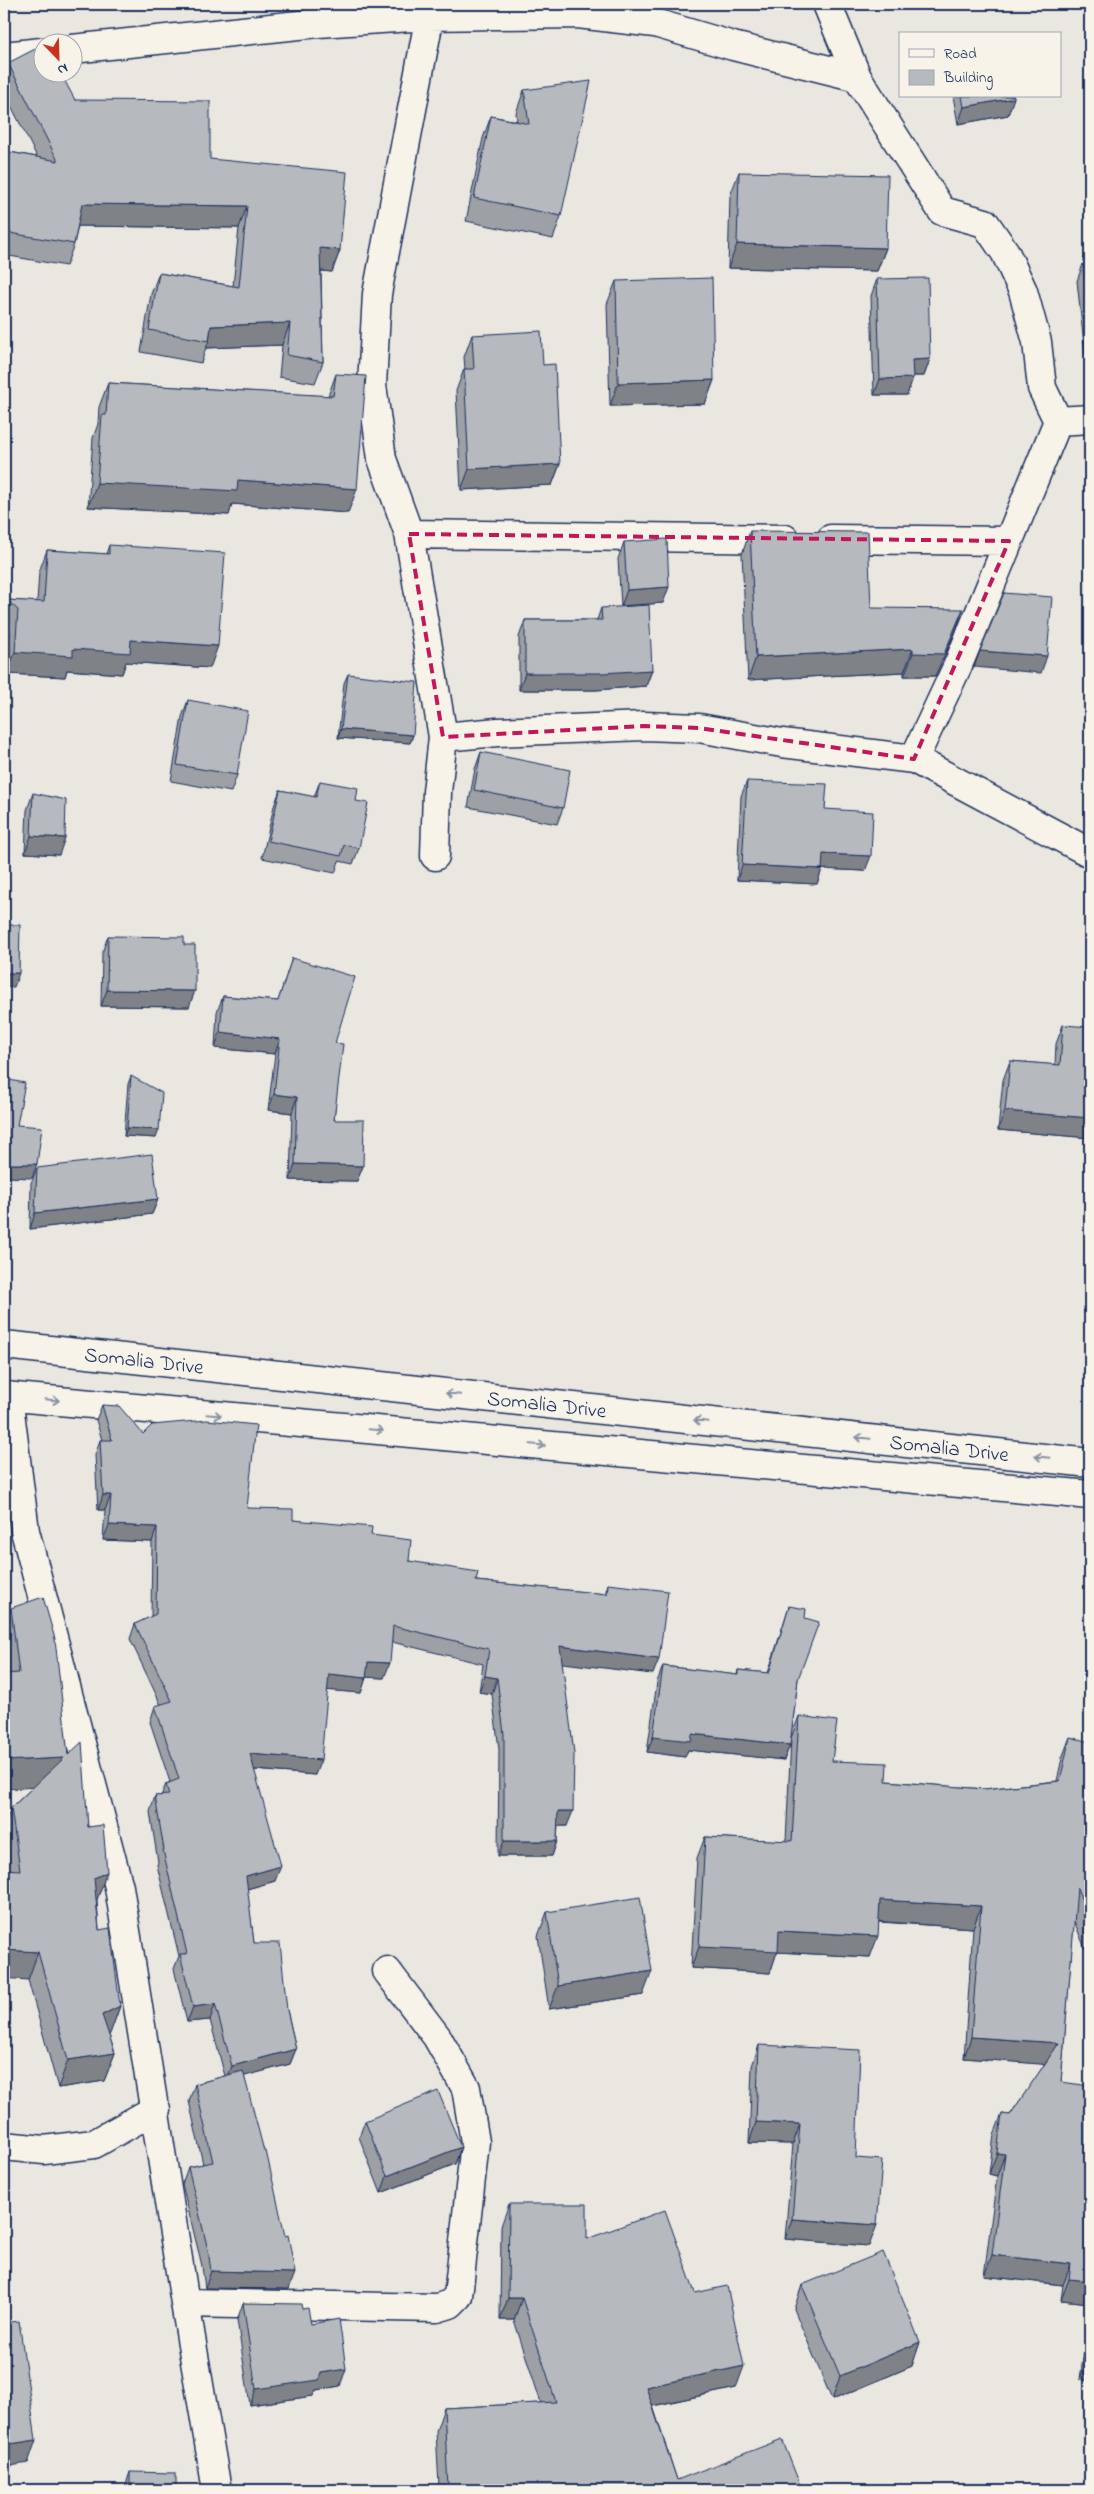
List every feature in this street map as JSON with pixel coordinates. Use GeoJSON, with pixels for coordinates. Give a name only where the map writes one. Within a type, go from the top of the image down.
{"type":"FeatureCollection","features":[{"type":"Feature","properties":{"kind":"street"},"geometry":{"type":"LineString","coordinates":[[827,4],[857,76],[942,211],[985,223],[1005,252],[1023,291],[1037,342],[1042,388],[1058,421],[958,665],[914,759]]}},
{"type":"Feature","properties":{"kind":"street"},"geometry":{"type":"LineString","coordinates":[[82,47],[430,10],[578,14],[655,23],[733,46],[857,76]]}},
{"type":"Feature","properties":{"kind":"street"},"geometry":{"type":"LineString","coordinates":[[430,10],[377,294],[372,385],[382,460],[409,534],[443,737],[437,792],[435,856]]}},
{"type":"Feature","properties":{"kind":"street"},"geometry":{"type":"LineString","coordinates":[[4,56],[32,53]]}},
{"type":"Feature","properties":{"kind":"street"},"geometry":{"type":"LineString","coordinates":[[1058,421],[1090,419]]}},
{"type":"Feature","properties":{"kind":"street"},"geometry":{"type":"LineString","coordinates":[[409,534],[1009,541]]}},
{"type":"Feature","properties":{"kind":"street"},"geometry":{"type":"LineString","coordinates":[[443,737],[498,732],[653,726],[700,728],[782,743],[914,759],[1090,853]]}},
{"type":"Feature","properties":{"kind":"street","name":"Somalia Drive"},"geometry":{"type":"LineString","coordinates":[[4,1345],[1090,1463]]}},
{"type":"Feature","properties":{"kind":"street"},"geometry":{"type":"LineString","coordinates":[[6,1396],[25,1531],[118,1887],[156,2109],[185,2303],[218,2490]]}},
{"type":"Feature","properties":{"kind":"street","name":"Somalia Drive"},"geometry":{"type":"LineString","coordinates":[[6,1396],[1090,1495]]}},
{"type":"Feature","properties":{"kind":"street"},"geometry":{"type":"LineString","coordinates":[[185,2303],[436,2308],[450,2304],[458,2296],[475,2142],[466,2088],[437,2037],[387,1971]]}},
{"type":"Feature","properties":{"kind":"street"},"geometry":{"type":"LineString","coordinates":[[4,2146],[44,2150],[94,2144],[156,2109]]}},
{"type":"Feature","properties":{"kind":"highlighted area"},"geometry":{"type":"Polygon","coordinates":[[[409,534],[1009,541],[914,759],[699,728],[644,726],[443,737],[409,534]]]}},
{"type":"Feature","properties":{"kind":"building"},"geometry":{"type":"Polygon","coordinates":[[[32,51],[32,82],[65,82],[75,100],[210,101],[210,159],[347,172],[340,250],[320,248],[323,362],[287,355],[290,323],[211,326],[209,341],[149,330],[159,273],[239,287],[247,206],[82,204],[74,244],[4,232],[4,151],[58,161],[8,63],[32,51]]]}},
{"type":"Feature","properties":{"kind":"building"},"geometry":{"type":"Polygon","coordinates":[[[591,81],[561,216],[474,198],[491,116],[529,124],[524,90],[591,81]]]}},
{"type":"Feature","properties":{"kind":"building"},"geometry":{"type":"Polygon","coordinates":[[[962,98],[1014,98],[964,107],[962,98]]]}},
{"type":"Feature","properties":{"kind":"building"},"geometry":{"type":"Polygon","coordinates":[[[739,172],[888,175],[886,248],[737,244],[739,172]]]}},
{"type":"Feature","properties":{"kind":"building"},"geometry":{"type":"Polygon","coordinates":[[[1090,263],[1090,334],[1083,264],[1090,263]]]}},
{"type":"Feature","properties":{"kind":"building"},"geometry":{"type":"Polygon","coordinates":[[[712,278],[714,380],[618,383],[616,281],[712,278]]]}},
{"type":"Feature","properties":{"kind":"building"},"geometry":{"type":"Polygon","coordinates":[[[928,278],[930,359],[912,360],[913,378],[880,379],[877,279],[928,278]]]}},
{"type":"Feature","properties":{"kind":"building"},"geometry":{"type":"Polygon","coordinates":[[[541,331],[543,365],[555,364],[560,464],[469,469],[464,369],[474,369],[472,335],[541,331]]]}},
{"type":"Feature","properties":{"kind":"building"},"geometry":{"type":"Polygon","coordinates":[[[336,374],[366,376],[357,489],[238,480],[237,491],[97,483],[102,415],[106,415],[108,383],[333,396],[336,374]]]}},
{"type":"Feature","properties":{"kind":"building"},"geometry":{"type":"Polygon","coordinates":[[[750,531],[868,532],[871,608],[963,609],[944,654],[913,653],[913,649],[756,657],[750,531]]]}},
{"type":"Feature","properties":{"kind":"building"},"geometry":{"type":"Polygon","coordinates":[[[667,539],[669,587],[627,590],[624,542],[667,539]]]}},
{"type":"Feature","properties":{"kind":"building"},"geometry":{"type":"Polygon","coordinates":[[[109,545],[225,553],[218,646],[131,640],[130,653],[73,649],[73,656],[15,652],[18,610],[7,600],[44,602],[47,550],[109,554],[109,545]]]}},
{"type":"Feature","properties":{"kind":"building"},"geometry":{"type":"Polygon","coordinates":[[[1004,593],[1052,597],[1047,656],[980,651],[1004,593]]]}},
{"type":"Feature","properties":{"kind":"building"},"geometry":{"type":"Polygon","coordinates":[[[649,605],[652,670],[602,673],[525,673],[525,620],[602,620],[601,608],[649,605]]]}},
{"type":"Feature","properties":{"kind":"building"},"geometry":{"type":"Polygon","coordinates":[[[348,674],[417,682],[413,735],[341,729],[348,674]]]}},
{"type":"Feature","properties":{"kind":"building"},"geometry":{"type":"Polygon","coordinates":[[[188,700],[248,711],[237,775],[177,765],[188,700]]]}},
{"type":"Feature","properties":{"kind":"building"},"geometry":{"type":"Polygon","coordinates":[[[481,752],[570,770],[563,808],[474,790],[481,752]]]}},
{"type":"Feature","properties":{"kind":"building"},"geometry":{"type":"Polygon","coordinates":[[[320,781],[358,788],[356,801],[368,803],[359,848],[344,845],[341,856],[268,841],[280,790],[316,797],[320,781]]]}},
{"type":"Feature","properties":{"kind":"building"},"geometry":{"type":"Polygon","coordinates":[[[747,781],[827,784],[825,809],[873,812],[871,856],[823,854],[822,869],[742,865],[747,781]]]}},
{"type":"Feature","properties":{"kind":"building"},"geometry":{"type":"Polygon","coordinates":[[[33,793],[66,800],[65,838],[31,836],[33,793]]]}},
{"type":"Feature","properties":{"kind":"building"},"geometry":{"type":"Polygon","coordinates":[[[7,912],[6,925],[20,925],[19,973],[4,973],[4,913],[7,912]]]}},
{"type":"Feature","properties":{"kind":"building"},"geometry":{"type":"Polygon","coordinates":[[[108,936],[184,937],[184,945],[195,945],[195,991],[107,990],[108,936]]]}},
{"type":"Feature","properties":{"kind":"building"},"geometry":{"type":"Polygon","coordinates":[[[292,958],[355,977],[335,1043],[343,1044],[334,1120],[364,1120],[363,1166],[295,1164],[297,1097],[274,1094],[280,1039],[220,1032],[223,996],[278,1001],[292,958]]]}},
{"type":"Feature","properties":{"kind":"building"},"geometry":{"type":"Polygon","coordinates":[[[1063,1025],[1090,1027],[1090,1118],[1005,1111],[1010,1061],[1060,1065],[1063,1025]]]}},
{"type":"Feature","properties":{"kind":"building"},"geometry":{"type":"Polygon","coordinates":[[[131,1076],[162,1093],[159,1130],[127,1128],[131,1076]]]}},
{"type":"Feature","properties":{"kind":"building"},"geometry":{"type":"Polygon","coordinates":[[[4,1079],[25,1083],[17,1125],[42,1127],[37,1164],[4,1164],[4,1079]]]}},
{"type":"Feature","properties":{"kind":"building"},"geometry":{"type":"Polygon","coordinates":[[[152,1154],[158,1199],[35,1213],[37,1168],[152,1154]]]}},
{"type":"Feature","properties":{"kind":"building"},"geometry":{"type":"Polygon","coordinates":[[[102,1405],[119,1406],[143,1434],[152,1425],[207,1420],[256,1425],[247,1508],[293,1509],[293,1520],[372,1527],[371,1535],[411,1540],[409,1561],[478,1572],[476,1581],[607,1594],[608,1584],[668,1591],[659,1659],[560,1646],[574,1753],[573,1811],[558,1811],[557,1841],[504,1841],[504,1734],[497,1678],[485,1676],[489,1649],[393,1626],[390,1663],[368,1662],[366,1678],[329,1674],[321,1760],[250,1754],[281,1866],[246,1876],[254,1943],[280,1943],[287,2010],[296,2049],[232,2066],[215,2004],[193,2007],[180,1954],[187,1954],[163,1850],[155,1796],[169,1795],[166,1784],[179,1779],[155,1706],[172,1701],[135,1624],[156,1614],[157,1527],[109,1525],[111,1495],[103,1495],[100,1440],[112,1440],[102,1405]]]}},
{"type":"Feature","properties":{"kind":"building"},"geometry":{"type":"Polygon","coordinates":[[[4,1454],[7,1479],[6,1526],[4,1526],[4,1454]]]}},
{"type":"Feature","properties":{"kind":"building"},"geometry":{"type":"Polygon","coordinates":[[[43,1597],[55,1639],[68,1755],[82,1742],[88,1827],[103,1825],[107,1872],[94,1878],[99,1930],[110,1928],[120,2006],[102,2015],[115,2053],[68,2060],[38,1952],[4,1950],[4,1869],[20,1870],[11,1808],[64,1758],[4,1761],[4,1674],[19,1673],[11,1608],[43,1597]]]}},
{"type":"Feature","properties":{"kind":"building"},"geometry":{"type":"Polygon","coordinates":[[[789,1606],[806,1609],[805,1618],[819,1622],[798,1679],[790,1745],[692,1734],[691,1741],[653,1737],[663,1666],[738,1675],[738,1670],[769,1673],[789,1606]]]}},
{"type":"Feature","properties":{"kind":"building"},"geometry":{"type":"Polygon","coordinates":[[[799,1716],[837,1721],[832,1761],[887,1763],[886,1781],[984,1789],[1060,1781],[1070,1737],[1090,1742],[1090,1921],[1077,1888],[1061,2082],[1090,2086],[1090,2281],[1069,2279],[1071,2264],[992,2255],[1005,2154],[997,2153],[1002,2114],[1010,2115],[1059,2043],[971,2037],[981,1906],[880,1900],[878,1936],[779,1931],[778,1951],[699,1947],[705,1837],[792,1841],[799,1716]]]}},
{"type":"Feature","properties":{"kind":"building"},"geometry":{"type":"Polygon","coordinates":[[[640,1897],[652,1971],[558,1986],[547,1912],[640,1897]]]}},
{"type":"Feature","properties":{"kind":"building"},"geometry":{"type":"Polygon","coordinates":[[[759,2045],[860,2050],[856,2158],[882,2160],[877,2225],[792,2219],[800,2124],[756,2122],[759,2045]]]}},
{"type":"Feature","properties":{"kind":"building"},"geometry":{"type":"Polygon","coordinates":[[[243,2071],[264,2151],[266,2151],[285,2236],[288,2235],[295,2273],[211,2271],[208,2250],[188,2167],[213,2162],[195,2084],[243,2071]]]}},
{"type":"Feature","properties":{"kind":"building"},"geometry":{"type":"Polygon","coordinates":[[[438,2091],[461,2147],[387,2176],[365,2121],[438,2091]]]}},
{"type":"Feature","properties":{"kind":"building"},"geometry":{"type":"Polygon","coordinates":[[[509,2204],[587,2204],[587,2239],[665,2210],[695,2293],[727,2286],[744,2366],[646,2387],[677,2480],[782,2439],[802,2490],[394,2490],[394,2484],[448,2487],[444,2408],[556,2402],[522,2298],[508,2298],[509,2204]]]}},
{"type":"Feature","properties":{"kind":"building"},"geometry":{"type":"Polygon","coordinates":[[[883,2252],[920,2342],[840,2376],[802,2285],[883,2252]]]}},
{"type":"Feature","properties":{"kind":"building"},"geometry":{"type":"Polygon","coordinates":[[[243,2303],[301,2304],[302,2309],[308,2308],[311,2324],[339,2319],[346,2369],[321,2373],[319,2380],[256,2389],[243,2303]]]}},
{"type":"Feature","properties":{"kind":"building"},"geometry":{"type":"Polygon","coordinates":[[[19,2321],[36,2440],[4,2445],[4,2323],[19,2321]]]}},
{"type":"Feature","properties":{"kind":"building"},"geometry":{"type":"Polygon","coordinates":[[[1090,2338],[1090,2359],[1087,2358],[1090,2338]]]}},
{"type":"Feature","properties":{"kind":"building"},"geometry":{"type":"Polygon","coordinates":[[[130,2472],[176,2473],[176,2490],[130,2490],[130,2472]]]}}]}
